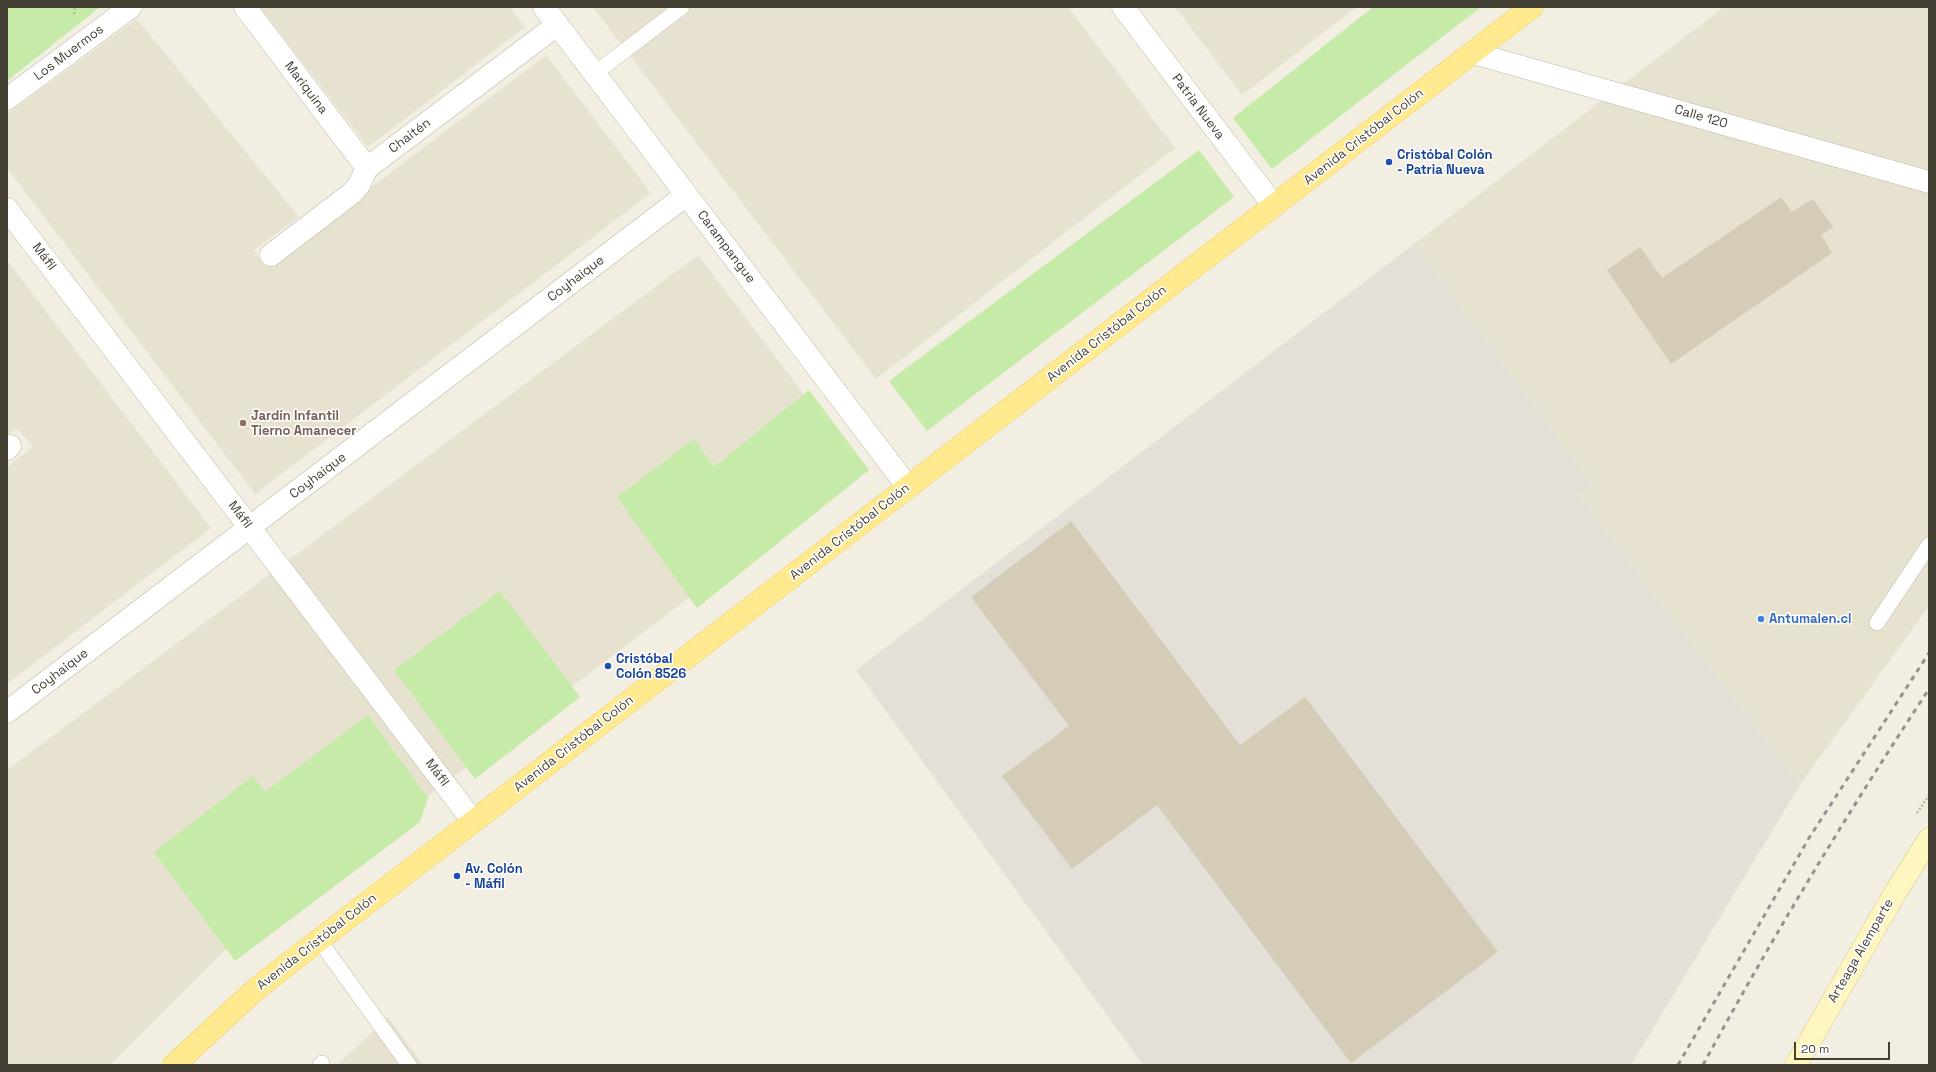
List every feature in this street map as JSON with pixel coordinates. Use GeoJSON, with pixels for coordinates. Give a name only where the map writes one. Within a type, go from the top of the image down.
{"type":"FeatureCollection","features":[{"type":"Feature","properties":{"kind":"main road","name":"Avenida Cristóbal Colón"},"geometry":{"type":"LineString","coordinates":[[174,1065],[255,990],[319,940],[1532,7]]}},
{"type":"Feature","properties":{"kind":"main road","name":"Arteaga Alemparte"},"geometry":{"type":"LineString","coordinates":[[1796,1065],[1891,900],[1929,839]]}},
{"type":"Feature","properties":{"kind":"street","name":"Los Muermos"},"geometry":{"type":"LineString","coordinates":[[7,99],[131,7]]}},
{"type":"Feature","properties":{"kind":"street","name":"Mariquina"},"geometry":{"type":"LineString","coordinates":[[245,7],[367,168]]}},
{"type":"Feature","properties":{"kind":"street","name":"Carampangue"},"geometry":{"type":"LineString","coordinates":[[544,7],[908,487]]}},
{"type":"Feature","properties":{"kind":"street","name":"Patria Nueva"},"geometry":{"type":"LineString","coordinates":[[1123,7],[1274,206]]}},
{"type":"Feature","properties":{"kind":"street","name":"Chaitén"},"geometry":{"type":"LineString","coordinates":[[271,255],[352,194],[362,181],[367,168],[557,25]]}},
{"type":"Feature","properties":{"kind":"street","name":"Calle 120"},"geometry":{"type":"LineString","coordinates":[[1473,53],[1929,182]]}},
{"type":"Feature","properties":{"kind":"street","name":"Coyhaique"},"geometry":{"type":"LineString","coordinates":[[7,712],[686,195]]}},
{"type":"Feature","properties":{"kind":"street","name":"Máfil"},"geometry":{"type":"LineString","coordinates":[[7,209],[473,821]]}},
{"type":"Feature","properties":{"kind":"lane"},"geometry":{"type":"LineString","coordinates":[[594,74],[682,7]]}},
{"type":"Feature","properties":{"kind":"lane"},"geometry":{"type":"LineString","coordinates":[[1877,623],[1929,545]]}},
{"type":"Feature","properties":{"kind":"lane"},"geometry":{"type":"LineString","coordinates":[[319,940],[409,1065]]}},
{"type":"Feature","properties":{"kind":"shaded area"},"geometry":{"type":"Polygon","coordinates":[[[260,7],[510,7],[525,27],[368,147],[260,7]]]}},
{"type":"Feature","properties":{"kind":"shaded area"},"geometry":{"type":"Polygon","coordinates":[[[593,7],[1068,7],[1175,148],[876,379],[593,7]]]}},
{"type":"Feature","properties":{"kind":"shaded area"},"geometry":{"type":"Polygon","coordinates":[[[1175,7],[1357,7],[1242,95],[1175,7]]]}},
{"type":"Feature","properties":{"kind":"shaded area"},"geometry":{"type":"Polygon","coordinates":[[[1724,7],[1929,7],[1929,606],[1800,785],[1579,496],[1593,485],[1414,244],[1724,7]]]}},
{"type":"Feature","properties":{"kind":"shaded area"},"geometry":{"type":"Polygon","coordinates":[[[137,19],[299,217],[254,250],[266,267],[546,55],[651,193],[255,494],[7,168],[7,114],[137,19]]]}},
{"type":"Feature","properties":{"kind":"shaded area"},"geometry":{"type":"Polygon","coordinates":[[[1414,244],[1593,485],[1579,496],[1800,785],[1631,1065],[1143,1065],[856,670],[1414,244]]]}},
{"type":"Feature","properties":{"kind":"shaded area"},"geometry":{"type":"Polygon","coordinates":[[[698,255],[825,422],[858,469],[222,953],[110,1065],[7,1065],[7,770],[698,255]]]}},
{"type":"Feature","properties":{"kind":"shaded area"},"geometry":{"type":"Polygon","coordinates":[[[7,260],[211,528],[7,684],[7,467],[33,447],[17,428],[7,436],[7,260]]]}},
{"type":"Feature","properties":{"kind":"shaded area"},"geometry":{"type":"Polygon","coordinates":[[[388,1017],[423,1065],[337,1065],[388,1017]]]}},
{"type":"Feature","properties":{"kind":"green space"},"geometry":{"type":"Polygon","coordinates":[[[7,7],[100,7],[7,81],[7,7]]]}},
{"type":"Feature","properties":{"kind":"green space"},"geometry":{"type":"Polygon","coordinates":[[[1373,7],[1481,7],[1272,169],[1233,118],[1373,7]]]}},
{"type":"Feature","properties":{"kind":"green space"},"geometry":{"type":"Polygon","coordinates":[[[1199,150],[1234,197],[927,431],[889,381],[1199,150]]]}},
{"type":"Feature","properties":{"kind":"green space"},"geometry":{"type":"Polygon","coordinates":[[[809,390],[869,470],[697,608],[617,497],[694,439],[714,467],[809,390]]]}},
{"type":"Feature","properties":{"kind":"green space"},"geometry":{"type":"Polygon","coordinates":[[[500,591],[580,697],[475,779],[394,670],[500,591]]]}},
{"type":"Feature","properties":{"kind":"green space"},"geometry":{"type":"Polygon","coordinates":[[[368,715],[428,798],[420,822],[235,961],[154,852],[253,776],[265,792],[368,715]]]}},
{"type":"Feature","properties":{"kind":"building"},"geometry":{"type":"Polygon","coordinates":[[[1781,197],[1792,212],[1813,199],[1833,227],[1821,235],[1832,253],[1671,364],[1607,270],[1640,247],[1662,278],[1781,197]]]}},
{"type":"Feature","properties":{"kind":"building"},"geometry":{"type":"Polygon","coordinates":[[[1071,521],[1240,745],[1305,697],[1498,952],[1351,1063],[1157,805],[1072,869],[1002,776],[1069,726],[971,597],[1071,521]]]}},
{"type":"Feature","properties":{"kind":"railway"},"geometry":{"type":"LineString","coordinates":[[1678,1065],[1809,838],[1929,653]]}},
{"type":"Feature","properties":{"kind":"railway"},"geometry":{"type":"LineString","coordinates":[[1703,1065],[1756,969],[1812,875],[1869,782],[1929,689]]}},
{"type":"Feature","properties":{"kind":"place","name":"Cristóbal Colón - Patria Nueva"},"geometry":{"type":"Point","coordinates":[1389,162]}},
{"type":"Feature","properties":{"kind":"place","name":"Jardín Infantil Tierno Amanecer"},"geometry":{"type":"Point","coordinates":[243,423]}},
{"type":"Feature","properties":{"kind":"place","name":"Antumalen.cl"},"geometry":{"type":"Point","coordinates":[1761,619]}},
{"type":"Feature","properties":{"kind":"place","name":"Cristóbal Colón 8526"},"geometry":{"type":"Point","coordinates":[608,666]}},
{"type":"Feature","properties":{"kind":"place","name":"Av. Colón - Máfil"},"geometry":{"type":"Point","coordinates":[457,876]}}]}
